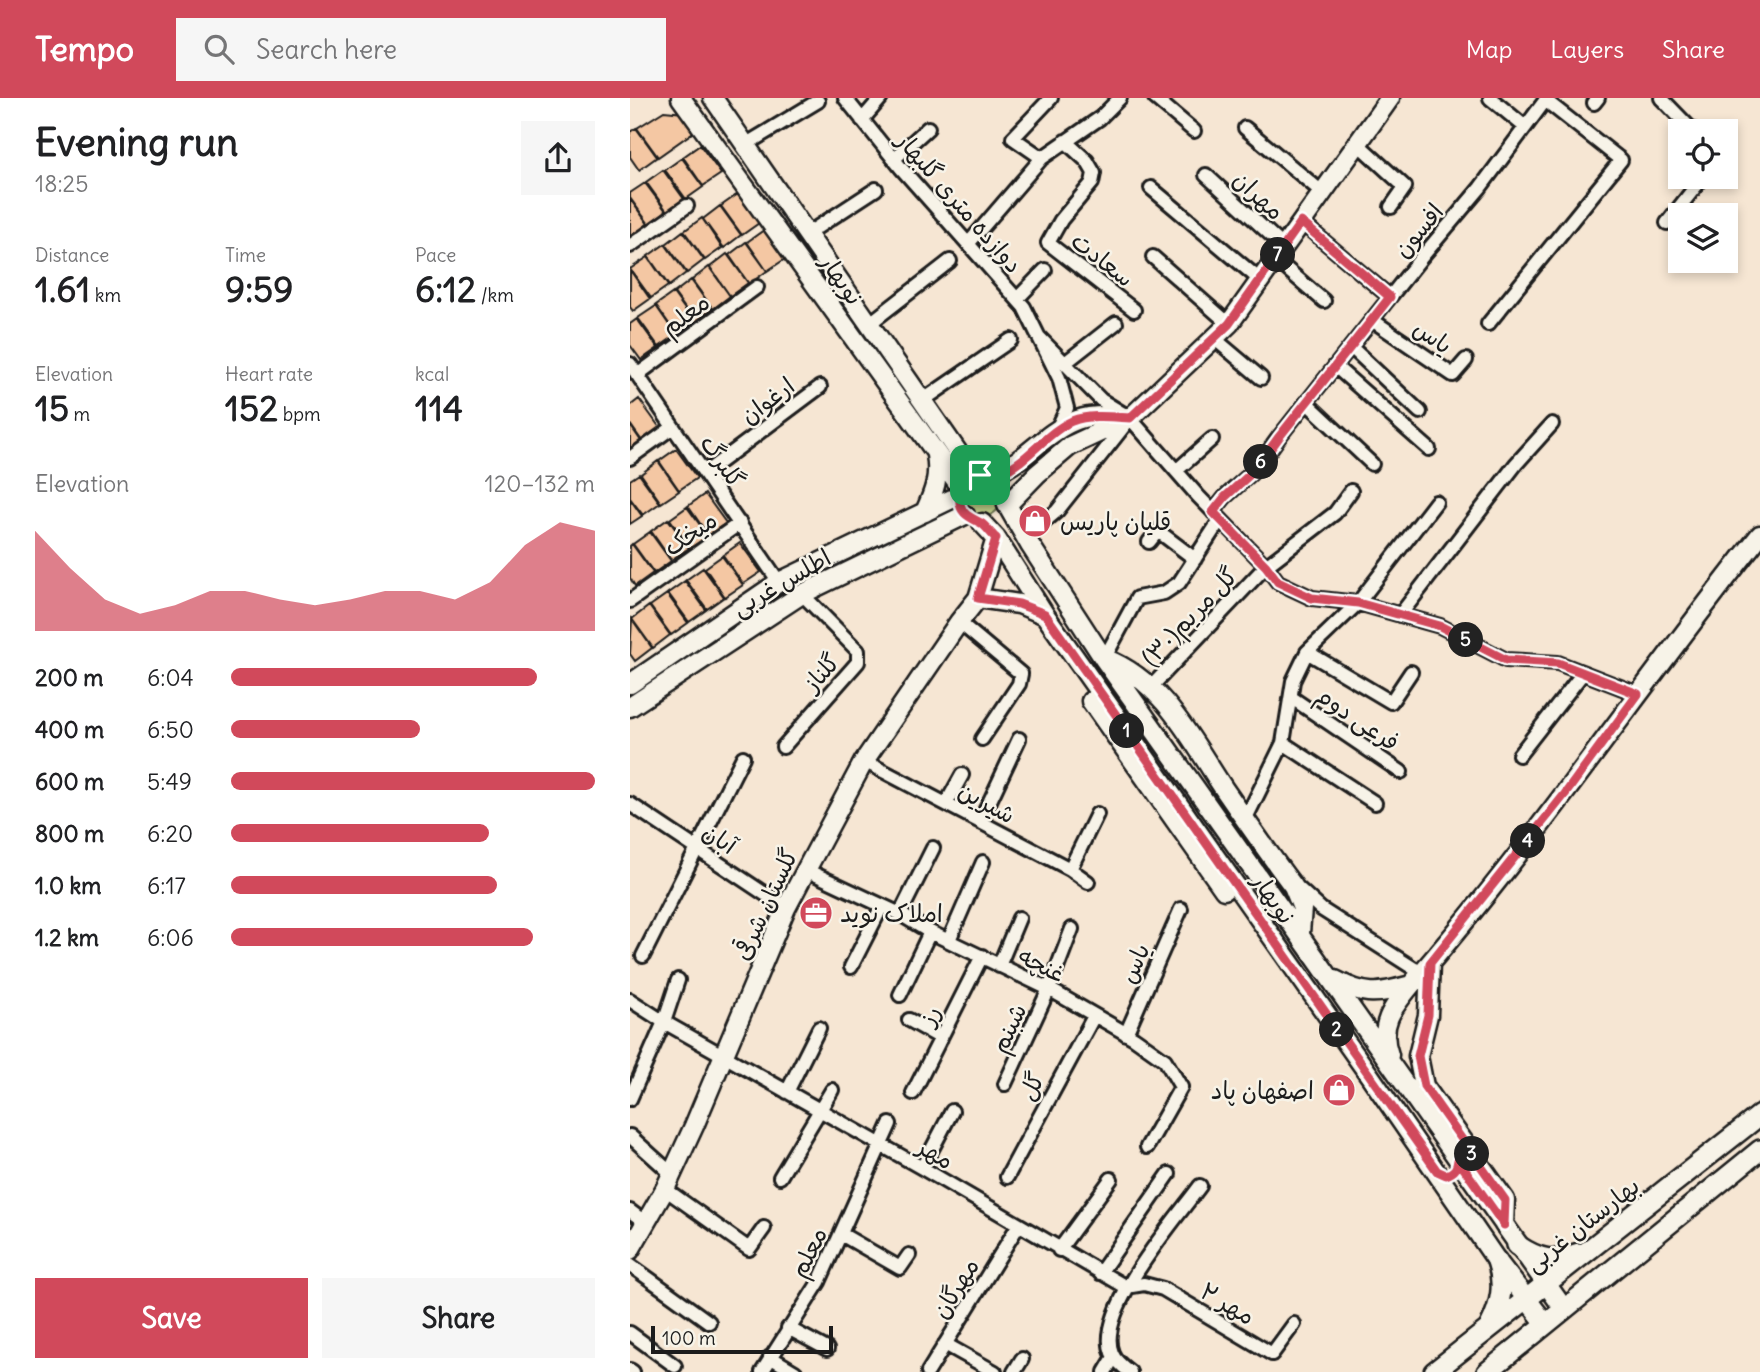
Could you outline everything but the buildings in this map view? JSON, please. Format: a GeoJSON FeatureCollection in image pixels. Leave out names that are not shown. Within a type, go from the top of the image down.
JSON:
{"type":"FeatureCollection","features":[{"type":"Feature","properties":{"kind":"main road","name":"بهارستان غربی"},"geometry":{"type":"LineString","coordinates":[[1434,1372],[1760,1115]]}},
{"type":"Feature","properties":{"kind":"main road"},"geometry":{"type":"LineString","coordinates":[[1487,1372],[1760,1150]]}},
{"type":"Feature","properties":{"kind":"main road"},"geometry":{"type":"LineString","coordinates":[[1517,1245],[1534,1256],[1545,1259],[1563,1259],[1593,1247]]}},
{"type":"Feature","properties":{"kind":"main road"},"geometry":{"type":"LineString","coordinates":[[1488,1329],[1497,1312],[1502,1289],[1502,1276],[1497,1261]]}},
{"type":"Feature","properties":{"kind":"street","name":"نوبهار"},"geometry":{"type":"LineString","coordinates":[[681,98],[792,250],[961,492]]}},
{"type":"Feature","properties":{"kind":"street","name":"نوبهار"},"geometry":{"type":"LineString","coordinates":[[712,98],[966,464],[984,475]]}},
{"type":"Feature","properties":{"kind":"street","name":"دوازده متری گلبهار"},"geometry":{"type":"LineString","coordinates":[[845,98],[894,159],[1024,307],[1059,377],[1067,408],[1055,432]]}},
{"type":"Feature","properties":{"kind":"street"},"geometry":{"type":"LineString","coordinates":[[862,120],[881,98]]}},
{"type":"Feature","properties":{"kind":"street"},"geometry":{"type":"LineString","coordinates":[[1042,158],[1013,138],[1051,98]]}},
{"type":"Feature","properties":{"kind":"street"},"geometry":{"type":"LineString","coordinates":[[968,244],[1042,158],[1100,118],[1120,98]]}},
{"type":"Feature","properties":{"kind":"street"},"geometry":{"type":"LineString","coordinates":[[1155,98],[1194,131]]}},
{"type":"Feature","properties":{"kind":"street"},"geometry":{"type":"LineString","coordinates":[[1026,537],[1057,511],[1130,418],[1229,324],[1390,98]]}},
{"type":"Feature","properties":{"kind":"street"},"geometry":{"type":"LineString","coordinates":[[1661,98],[1681,119]]}},
{"type":"Feature","properties":{"kind":"street"},"geometry":{"type":"LineString","coordinates":[[1492,99],[1524,126]]}},
{"type":"Feature","properties":{"kind":"street"},"geometry":{"type":"LineString","coordinates":[[1488,324],[1621,160],[1546,99]]}},
{"type":"Feature","properties":{"kind":"street","name":"افسون"},"geometry":{"type":"LineString","coordinates":[[1104,659],[1137,598],[1164,593],[1179,583],[1195,558],[1225,497],[1256,469],[1306,402],[1480,188],[1546,99]]}},
{"type":"Feature","properties":{"kind":"street"},"geometry":{"type":"LineString","coordinates":[[745,145],[818,101]]}},
{"type":"Feature","properties":{"kind":"street"},"geometry":{"type":"LineString","coordinates":[[894,159],[928,128]]}},
{"type":"Feature","properties":{"kind":"street"},"geometry":{"type":"LineString","coordinates":[[1245,128],[1323,193]]}},
{"type":"Feature","properties":{"kind":"street","name":"سعادت"},"geometry":{"type":"LineString","coordinates":[[1065,141],[1087,161],[1094,173],[1092,183],[1061,220],[1048,243],[1134,310]]}},
{"type":"Feature","properties":{"kind":"street"},"geometry":{"type":"LineString","coordinates":[[1358,144],[1405,187],[1391,207]]}},
{"type":"Feature","properties":{"kind":"street","name":"مهران"},"geometry":{"type":"LineString","coordinates":[[1206,174],[1324,301]]}},
{"type":"Feature","properties":{"kind":"street"},"geometry":{"type":"LineString","coordinates":[[1151,188],[1260,280]]}},
{"type":"Feature","properties":{"kind":"street"},"geometry":{"type":"LineString","coordinates":[[807,234],[876,189]]}},
{"type":"Feature","properties":{"kind":"street"},"geometry":{"type":"LineString","coordinates":[[1667,223],[1694,189]]}},
{"type":"Feature","properties":{"kind":"street"},"geometry":{"type":"LineString","coordinates":[[630,246],[687,206]]}},
{"type":"Feature","properties":{"kind":"street"},"geometry":{"type":"LineString","coordinates":[[1301,222],[1390,297]]}},
{"type":"Feature","properties":{"kind":"street"},"geometry":{"type":"LineString","coordinates":[[1153,257],[1229,324]]}},
{"type":"Feature","properties":{"kind":"street"},"geometry":{"type":"LineString","coordinates":[[869,324],[950,261]]}},
{"type":"Feature","properties":{"kind":"street"},"geometry":{"type":"LineString","coordinates":[[1017,299],[1045,270]]}},
{"type":"Feature","properties":{"kind":"street","name":"معلم"},"geometry":{"type":"LineString","coordinates":[[634,370],[757,287]]}},
{"type":"Feature","properties":{"kind":"street","name":"یاس"},"geometry":{"type":"LineString","coordinates":[[1373,320],[1453,375],[1466,360]]}},
{"type":"Feature","properties":{"kind":"street"},"geometry":{"type":"LineString","coordinates":[[1065,363],[1116,323]]}},
{"type":"Feature","properties":{"kind":"street"},"geometry":{"type":"LineString","coordinates":[[1038,336],[1101,400],[1130,418],[1278,582],[1312,598],[1358,603],[1440,626],[1506,660],[1558,663],[1638,694]]}},
{"type":"Feature","properties":{"kind":"street"},"geometry":{"type":"LineString","coordinates":[[1215,339],[1261,378]]}},
{"type":"Feature","properties":{"kind":"street"},"geometry":{"type":"LineString","coordinates":[[922,401],[1011,340]]}},
{"type":"Feature","properties":{"kind":"street"},"geometry":{"type":"LineString","coordinates":[[1351,347],[1420,412]]}},
{"type":"Feature","properties":{"kind":"street"},"geometry":{"type":"LineString","coordinates":[[1335,366],[1429,449]]}},
{"type":"Feature","properties":{"kind":"street","name":"گلبرگ"},"geometry":{"type":"LineString","coordinates":[[634,370],[779,582]]}},
{"type":"Feature","properties":{"kind":"street","name":"ارغوان"},"geometry":{"type":"LineString","coordinates":[[705,473],[820,387]]}},
{"type":"Feature","properties":{"kind":"street"},"geometry":{"type":"LineString","coordinates":[[1306,402],[1372,464]]}},
{"type":"Feature","properties":{"kind":"street"},"geometry":{"type":"LineString","coordinates":[[1101,416],[1130,418],[1070,446],[1037,474],[995,521],[982,523],[965,515],[960,506],[961,492],[969,480],[1004,471],[1072,421],[1101,416]]}},
{"type":"Feature","properties":{"kind":"street"},"geometry":{"type":"LineString","coordinates":[[1400,615],[1499,486],[1552,424]]}},
{"type":"Feature","properties":{"kind":"street"},"geometry":{"type":"LineString","coordinates":[[630,458],[673,427]]}},
{"type":"Feature","properties":{"kind":"street"},"geometry":{"type":"LineString","coordinates":[[1176,471],[1212,439]]}},
{"type":"Feature","properties":{"kind":"street"},"geometry":{"type":"LineString","coordinates":[[925,512],[936,488],[939,471],[936,455]]}},
{"type":"Feature","properties":{"kind":"street"},"geometry":{"type":"LineString","coordinates":[[984,475],[1004,486],[1007,505]]}},
{"type":"Feature","properties":{"kind":"street","name":"گل مریم(۳۰)"},"geometry":{"type":"LineString","coordinates":[[1151,687],[1266,566],[1335,513],[1351,491]]}},
{"type":"Feature","properties":{"kind":"street","name":"اطلس غربی"},"geometry":{"type":"LineString","coordinates":[[630,684],[779,582],[961,492]]}},
{"type":"Feature","properties":{"kind":"street"},"geometry":{"type":"LineString","coordinates":[[1245,820],[1283,743],[1293,681],[1307,652],[1358,603],[1436,502]]}},
{"type":"Feature","properties":{"kind":"street","name":"نوبهار"},"geometry":{"type":"LineString","coordinates":[[1007,505],[1104,659],[1564,1309]]}},
{"type":"Feature","properties":{"kind":"street","name":"اطلس غربی"},"geometry":{"type":"LineString","coordinates":[[630,707],[802,594],[965,515]]}},
{"type":"Feature","properties":{"kind":"street","name":"میخک"},"geometry":{"type":"LineString","coordinates":[[630,601],[740,523]]}},
{"type":"Feature","properties":{"kind":"street","name":"نوبهار"},"geometry":{"type":"LineString","coordinates":[[982,523],[996,538],[1045,614],[1240,892],[1299,985],[1365,1079],[1437,1171],[1497,1261],[1546,1324]]}},
{"type":"Feature","properties":{"kind":"street"},"geometry":{"type":"LineString","coordinates":[[1149,542],[1158,531],[1195,558]]}},
{"type":"Feature","properties":{"kind":"street"},"geometry":{"type":"LineString","coordinates":[[1394,1068],[1384,1040],[1387,1022],[1396,1003],[1565,794],[1691,621],[1760,535]]}},
{"type":"Feature","properties":{"kind":"street","name":"گلستان شرقی"},"geometry":{"type":"LineString","coordinates":[[630,1250],[668,1182],[725,1056],[786,908],[864,761],[978,598],[996,538]]}},
{"type":"Feature","properties":{"kind":"street","name":"گلناز"},"geometry":{"type":"LineString","coordinates":[[783,747],[858,662],[858,650],[802,594]]}},
{"type":"Feature","properties":{"kind":"street"},"geometry":{"type":"LineString","coordinates":[[978,598],[1019,604],[1045,614],[1059,650],[1140,774],[1299,985]]}},
{"type":"Feature","properties":{"kind":"street"},"geometry":{"type":"LineString","coordinates":[[959,622],[1021,674],[1019,684],[982,739]]}},
{"type":"Feature","properties":{"kind":"street"},"geometry":{"type":"LineString","coordinates":[[1307,652],[1391,702],[1411,672]]}},
{"type":"Feature","properties":{"kind":"street"},"geometry":{"type":"LineString","coordinates":[[1104,659],[1124,666],[1151,687],[1167,705],[1286,876],[1302,908],[1300,933]]}},
{"type":"Feature","properties":{"kind":"street"},"geometry":{"type":"LineString","coordinates":[[1519,755],[1583,673]]}},
{"type":"Feature","properties":{"kind":"street","name":"فرعی دوم"},"geometry":{"type":"LineString","coordinates":[[1292,698],[1401,772]]}},
{"type":"Feature","properties":{"kind":"street"},"geometry":{"type":"LineString","coordinates":[[980,822],[1019,739]]}},
{"type":"Feature","properties":{"kind":"street"},"geometry":{"type":"LineString","coordinates":[[1283,743],[1375,803]]}},
{"type":"Feature","properties":{"kind":"street"},"geometry":{"type":"LineString","coordinates":[[643,956],[743,757]]}},
{"type":"Feature","properties":{"kind":"street","name":"شیرین"},"geometry":{"type":"LineString","coordinates":[[864,761],[1070,869],[1088,882]]}},
{"type":"Feature","properties":{"kind":"street"},"geometry":{"type":"LineString","coordinates":[[946,804],[961,775]]}},
{"type":"Feature","properties":{"kind":"street","name":"آبان"},"geometry":{"type":"LineString","coordinates":[[630,804],[786,908]]}},
{"type":"Feature","properties":{"kind":"street"},"geometry":{"type":"LineString","coordinates":[[1070,869],[1097,814]]}},
{"type":"Feature","properties":{"kind":"street"},"geometry":{"type":"LineString","coordinates":[[900,914],[933,848]]}},
{"type":"Feature","properties":{"kind":"street"},"geometry":{"type":"LineString","coordinates":[[949,940],[983,862]]}},
{"type":"Feature","properties":{"kind":"street","name":"غنچه"},"geometry":{"type":"LineString","coordinates":[[806,870],[1049,989],[1165,1060],[1181,1087],[1147,1147]]}},
{"type":"Feature","properties":{"kind":"street"},"geometry":{"type":"LineString","coordinates":[[1286,876],[1321,909],[1420,973],[1428,1015],[1418,1056],[1424,1086],[1505,1200],[1504,1225]]}},
{"type":"Feature","properties":{"kind":"street"},"geometry":{"type":"LineString","coordinates":[[1240,892],[1241,884],[1247,878],[1262,880]]}},
{"type":"Feature","properties":{"kind":"street"},"geometry":{"type":"LineString","coordinates":[[851,967],[882,906]]}},
{"type":"Feature","properties":{"kind":"street","name":"یاس"},"geometry":{"type":"LineString","coordinates":[[1126,1034],[1181,909]]}},
{"type":"Feature","properties":{"kind":"street"},"geometry":{"type":"LineString","coordinates":[[999,965],[1019,918]]}},
{"type":"Feature","properties":{"kind":"street","name":"شبنم"},"geometry":{"type":"LineString","coordinates":[[1005,1084],[1049,989],[1072,929]]}},
{"type":"Feature","properties":{"kind":"street"},"geometry":{"type":"LineString","coordinates":[[900,995],[930,932]]}},
{"type":"Feature","properties":{"kind":"street","name":"رز"},"geometry":{"type":"LineString","coordinates":[[913,1093],[982,956]]}},
{"type":"Feature","properties":{"kind":"street"},"geometry":{"type":"LineString","coordinates":[[1332,979],[1356,992],[1380,993],[1420,973]]}},
{"type":"Feature","properties":{"kind":"street"},"geometry":{"type":"LineString","coordinates":[[630,1098],[664,1022],[678,980]]}},
{"type":"Feature","properties":{"kind":"street","name":"مهر"},"geometry":{"type":"LineString","coordinates":[[630,1000],[1126,1287]]}},
{"type":"Feature","properties":{"kind":"street","name":"گل"},"geometry":{"type":"LineString","coordinates":[[1007,1177],[1094,1016]]}},
{"type":"Feature","properties":{"kind":"street"},"geometry":{"type":"LineString","coordinates":[[909,1020],[941,1038]]}},
{"type":"Feature","properties":{"kind":"street"},"geometry":{"type":"LineString","coordinates":[[787,1092],[819,1028]]}},
{"type":"Feature","properties":{"kind":"street"},"geometry":{"type":"LineString","coordinates":[[1365,1079],[1448,1202],[1464,1210]]}},
{"type":"Feature","properties":{"kind":"street"},"geometry":{"type":"LineString","coordinates":[[780,1177],[832,1090]]}},
{"type":"Feature","properties":{"kind":"street"},"geometry":{"type":"LineString","coordinates":[[922,1168],[952,1111]]}},
{"type":"Feature","properties":{"kind":"street","name":"معلم"},"geometry":{"type":"LineString","coordinates":[[762,1372],[819,1282],[890,1124]]}},
{"type":"Feature","properties":{"kind":"street"},"geometry":{"type":"LineString","coordinates":[[630,1136],[668,1182],[749,1249],[764,1228]]}},
{"type":"Feature","properties":{"kind":"street"},"geometry":{"type":"LineString","coordinates":[[1437,1171],[1446,1175],[1453,1172],[1458,1160]]}},
{"type":"Feature","properties":{"kind":"street"},"geometry":{"type":"LineString","coordinates":[[1100,1273],[1169,1174]]}},
{"type":"Feature","properties":{"kind":"street"},"geometry":{"type":"LineString","coordinates":[[1059,1250],[1111,1179]]}},
{"type":"Feature","properties":{"kind":"street"},"geometry":{"type":"LineString","coordinates":[[1130,1372],[1110,1350],[1110,1339],[1126,1287],[1200,1186]]}},
{"type":"Feature","properties":{"kind":"street"},"geometry":{"type":"LineString","coordinates":[[630,1210],[646,1223]]}},
{"type":"Feature","properties":{"kind":"street","name":"مهرگان"},"geometry":{"type":"LineString","coordinates":[[928,1372],[1018,1226]]}},
{"type":"Feature","properties":{"kind":"street"},"geometry":{"type":"LineString","coordinates":[[841,1234],[900,1268],[909,1255]]}},
{"type":"Feature","properties":{"kind":"street"},"geometry":{"type":"LineString","coordinates":[[630,1265],[709,1322]]}},
{"type":"Feature","properties":{"kind":"street","name":"مهر ۲"},"geometry":{"type":"LineString","coordinates":[[1126,1287],[1144,1284],[1163,1289],[1272,1354],[1294,1324]]}},
{"type":"Feature","properties":{"kind":"street"},"geometry":{"type":"LineString","coordinates":[[788,1328],[827,1349]]}},
{"type":"Feature","properties":{"kind":"street"},"geometry":{"type":"LineString","coordinates":[[630,1333],[675,1366]]}},
{"type":"Feature","properties":{"kind":"street"},"geometry":{"type":"LineString","coordinates":[[945,1344],[995,1372]]}},
{"type":"Feature","properties":{"kind":"street"},"geometry":{"type":"LineString","coordinates":[[770,1357],[795,1372]]}},
{"type":"Feature","properties":{"kind":"street"},"geometry":{"type":"LineString","coordinates":[[1105,1372],[1114,1357]]}},
{"type":"Feature","properties":{"kind":"street"},"geometry":{"type":"LineString","coordinates":[[1014,1372],[1022,1359]]}},
{"type":"Feature","properties":{"kind":"green space"},"geometry":{"type":"Polygon","coordinates":[[[984,482],[996,487],[1001,499],[996,511],[984,516],[972,511],[967,499],[972,487],[984,482]]]}},
{"type":"Feature","properties":{"kind":"place","name":"قلیان پاریس"},"geometry":{"type":"Point","coordinates":[1035,521]}},
{"type":"Feature","properties":{"kind":"place","name":"املاک نوید"},"geometry":{"type":"Point","coordinates":[816,913]}},
{"type":"Feature","properties":{"kind":"place","name":"اصفهان پاد"},"geometry":{"type":"Point","coordinates":[1339,1090]}},
{"type":"Feature","properties":{"kind":"route"},"geometry":{"type":"LineString","coordinates":[[1301,222],[1390,297],[1256,469],[1225,497],[1213,512],[1278,582],[1312,598],[1358,603],[1440,626],[1506,660],[1558,663],[1638,694],[1565,794],[1430,963],[1428,1015],[1418,1056],[1424,1086],[1505,1200],[1504,1225],[1458,1160],[1453,1172],[1446,1175],[1437,1171],[1045,614],[1019,604],[978,598],[996,538],[982,523],[965,515],[960,506],[960,495],[969,480],[980,475],[1004,471],[1072,421],[1101,416],[1130,418],[1229,324],[1301,222]]}}]}
